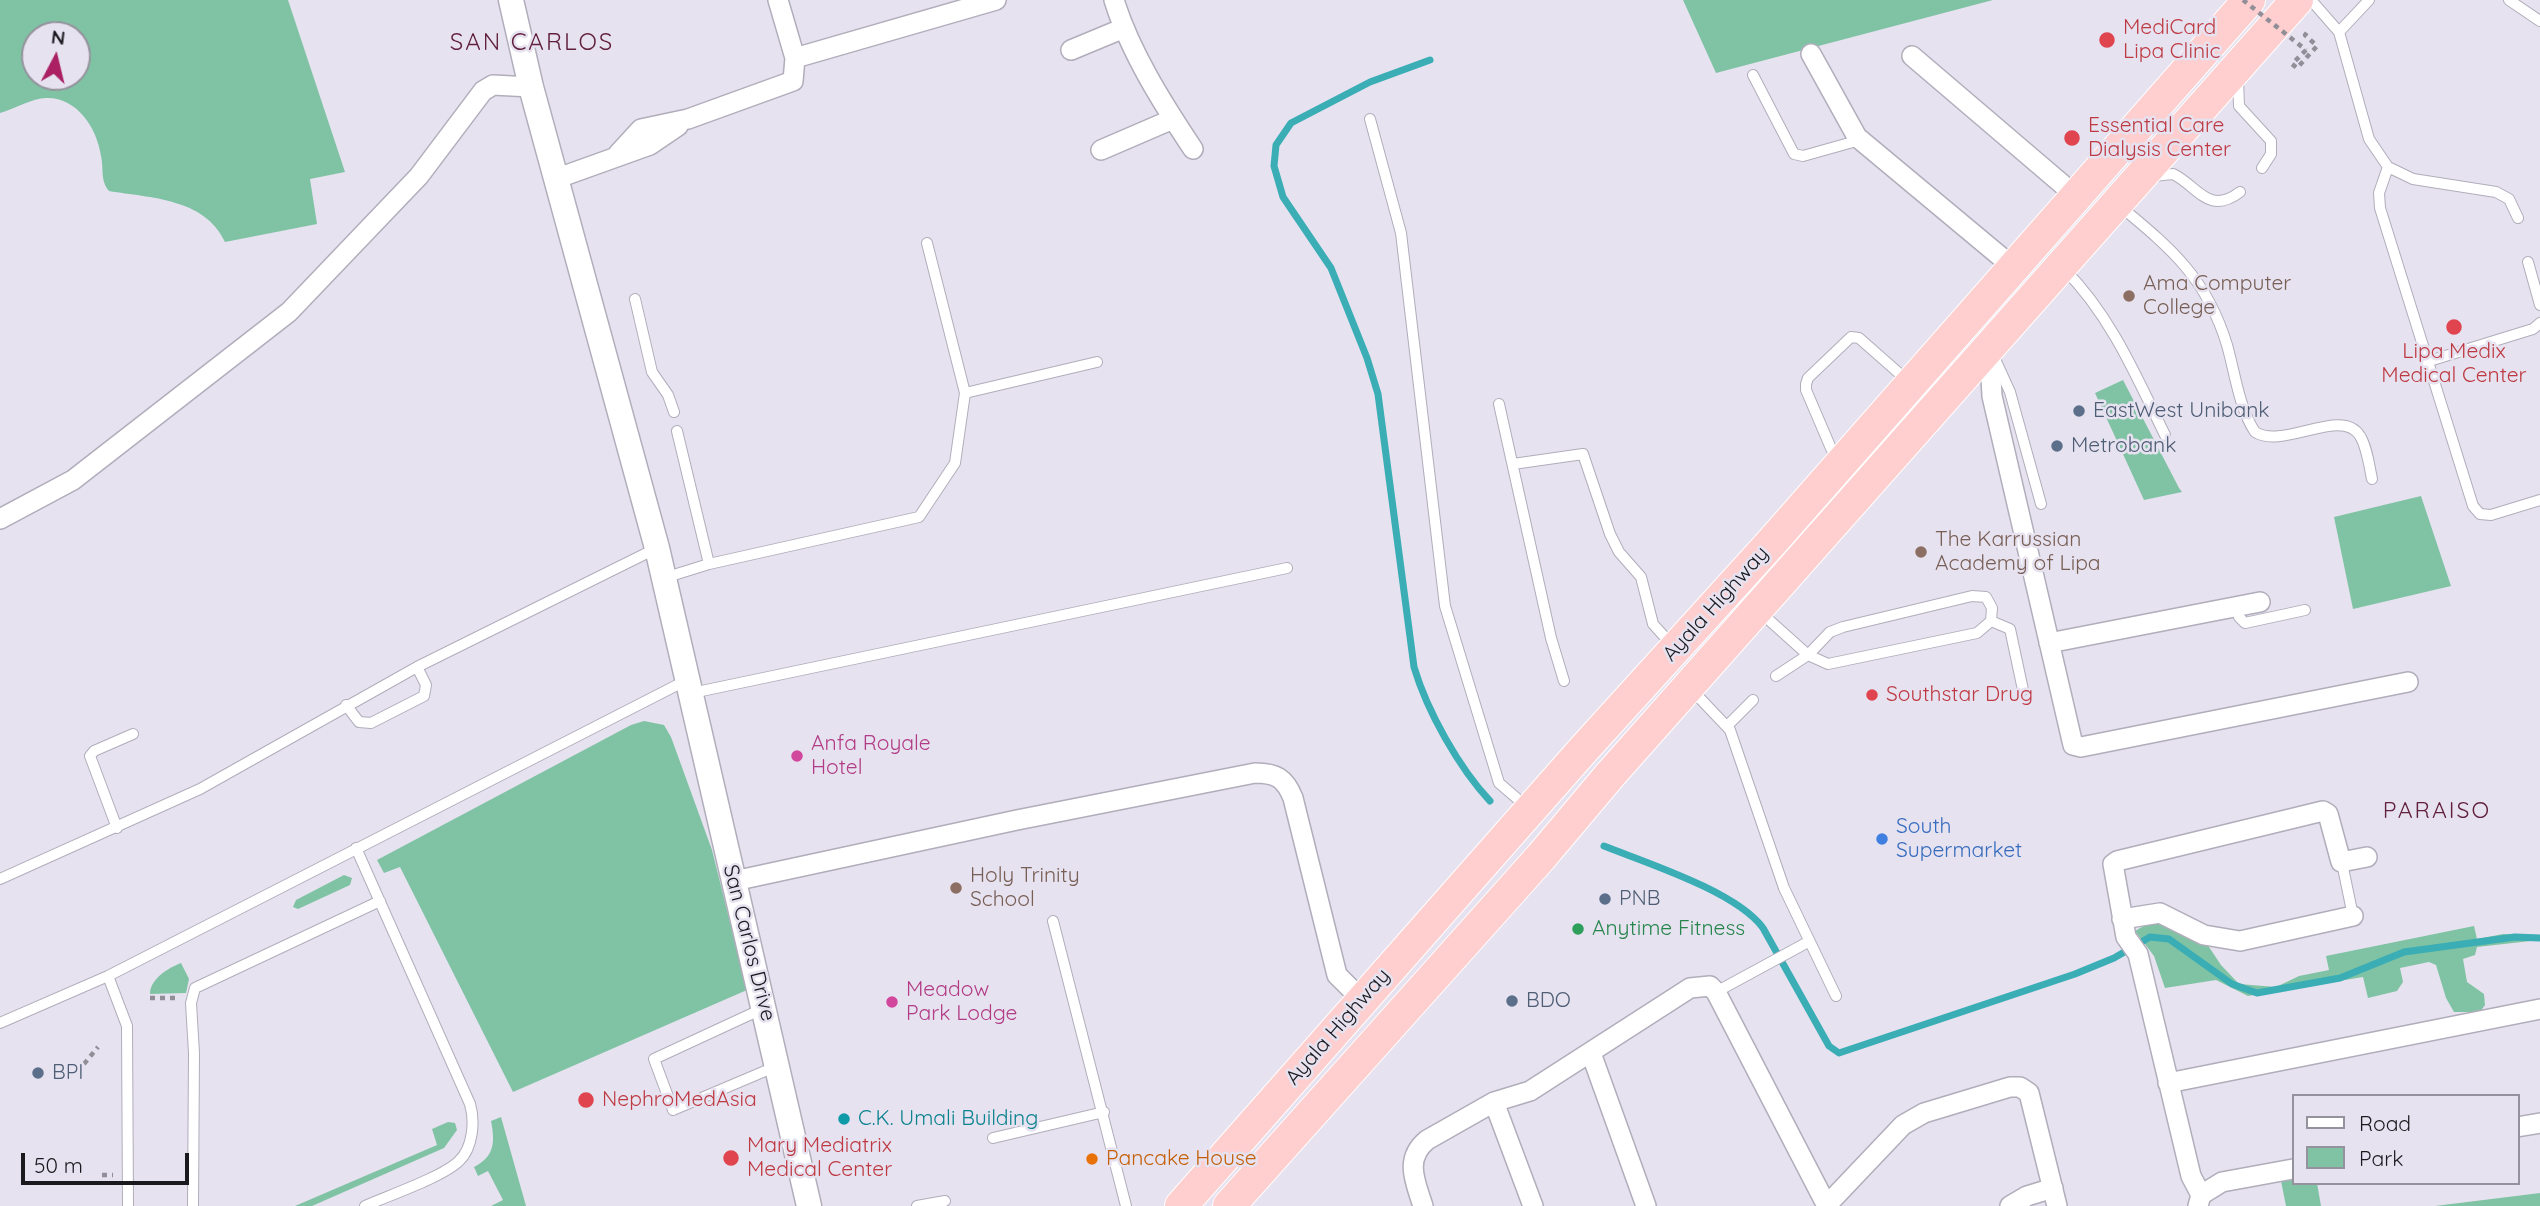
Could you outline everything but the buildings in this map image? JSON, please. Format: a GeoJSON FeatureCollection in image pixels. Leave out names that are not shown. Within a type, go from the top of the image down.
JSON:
{"type":"FeatureCollection","features":[{"type":"Feature","properties":{"kind":"highway","name":"Ayala Highway"},"geometry":{"type":"LineString","coordinates":[[1181,1206],[2249,0]]}},
{"type":"Feature","properties":{"kind":"highway","name":"Ayala Highway"},"geometry":{"type":"LineString","coordinates":[[1228,1206],[1541,857],[1986,349],[2241,65],[2306,12]]}},
{"type":"Feature","properties":{"kind":"highway"},"geometry":{"type":"LineString","coordinates":[[1521,820],[1541,857]]}},
{"type":"Feature","properties":{"kind":"street"},"geometry":{"type":"LineString","coordinates":[[558,178],[618,154],[650,145],[688,119],[789,85],[795,78],[795,58],[778,0]]}},
{"type":"Feature","properties":{"kind":"street"},"geometry":{"type":"LineString","coordinates":[[795,58],[996,0]]}},
{"type":"Feature","properties":{"kind":"street"},"geometry":{"type":"LineString","coordinates":[[1114,0],[1124,29],[1173,119],[1193,149]]}},
{"type":"Feature","properties":{"kind":"street","name":"San Carlos Drive"},"geometry":{"type":"LineString","coordinates":[[513,2],[531,87],[657,548],[779,1066],[809,1206]]}},
{"type":"Feature","properties":{"kind":"street"},"geometry":{"type":"LineString","coordinates":[[1071,50],[1124,29]]}},
{"type":"Feature","properties":{"kind":"street"},"geometry":{"type":"LineString","coordinates":[[1811,54],[1861,140],[2013,267]]}},
{"type":"Feature","properties":{"kind":"street"},"geometry":{"type":"LineString","coordinates":[[1912,56],[2076,196]]}},
{"type":"Feature","properties":{"kind":"street"},"geometry":{"type":"LineString","coordinates":[[0,519],[72,480],[289,312],[419,176],[483,91],[493,85],[531,87]]}},
{"type":"Feature","properties":{"kind":"street"},"geometry":{"type":"LineString","coordinates":[[1101,150],[1173,119]]}},
{"type":"Feature","properties":{"kind":"street"},"geometry":{"type":"LineString","coordinates":[[1960,326],[1986,349],[1990,360],[1992,396],[2069,738],[2073,745],[2081,747],[2408,682]]}},
{"type":"Feature","properties":{"kind":"street"},"geometry":{"type":"LineString","coordinates":[[2049,643],[2260,602]]}},
{"type":"Feature","properties":{"kind":"street"},"geometry":{"type":"LineString","coordinates":[[734,881],[1017,820],[1272,773],[1286,782],[1293,798],[1337,975],[1362,999]]}},
{"type":"Feature","properties":{"kind":"street"},"geometry":{"type":"LineString","coordinates":[[2292,1169],[2222,1182],[2199,1201],[2138,954],[2124,928],[2112,870],[2117,861],[2323,811],[2328,814],[2342,863],[2367,858]]}},
{"type":"Feature","properties":{"kind":"street"},"geometry":{"type":"LineString","coordinates":[[2124,928],[2165,914],[2204,935],[2240,940],[2353,916]]}},
{"type":"Feature","properties":{"kind":"street"},"geometry":{"type":"LineString","coordinates":[[1423,1206],[1412,1162],[1418,1148],[1494,1102],[1530,1091],[1690,988],[1710,986],[1716,992],[1826,1206],[1903,1125],[1924,1113],[2011,1087],[2020,1087],[2029,1093],[2055,1197],[2027,1196],[2010,1206]]}},
{"type":"Feature","properties":{"kind":"street"},"geometry":{"type":"LineString","coordinates":[[2168,1083],[2540,1009]]}},
{"type":"Feature","properties":{"kind":"street"},"geometry":{"type":"LineString","coordinates":[[1591,1053],[1646,1206]]}},
{"type":"Feature","properties":{"kind":"street"},"geometry":{"type":"LineString","coordinates":[[1494,1102],[1533,1206]]}},
{"type":"Feature","properties":{"kind":"street"},"geometry":{"type":"LineString","coordinates":[[2519,1127],[2540,1123]]}},
{"type":"Feature","properties":{"kind":"lane"},"geometry":{"type":"LineString","coordinates":[[2311,0],[2339,32],[2369,139],[2388,167],[2413,179],[2496,192],[2509,199],[2518,218]]}},
{"type":"Feature","properties":{"kind":"lane"},"geometry":{"type":"LineString","coordinates":[[2339,32],[2369,0]]}},
{"type":"Feature","properties":{"kind":"lane"},"geometry":{"type":"LineString","coordinates":[[2509,0],[2540,21]]}},
{"type":"Feature","properties":{"kind":"lane"},"geometry":{"type":"LineString","coordinates":[[2241,65],[2236,89],[2239,106],[2266,132],[2272,145],[2271,154],[2262,168]]}},
{"type":"Feature","properties":{"kind":"lane"},"geometry":{"type":"LineString","coordinates":[[1753,75],[1794,155],[1802,156],[1861,140]]}},
{"type":"Feature","properties":{"kind":"lane"},"geometry":{"type":"LineString","coordinates":[[1370,119],[1401,233],[1445,607],[1499,783],[1521,820]]}},
{"type":"Feature","properties":{"kind":"lane"},"geometry":{"type":"LineString","coordinates":[[2388,167],[2380,184],[2380,208],[2426,362],[2476,510],[2491,515],[2540,500]]}},
{"type":"Feature","properties":{"kind":"lane"},"geometry":{"type":"LineString","coordinates":[[2240,192],[2222,201],[2210,200],[2179,177],[2167,173],[2157,174],[2124,197],[2178,255],[2197,281],[2220,325],[2255,432],[2273,439],[2337,424],[2352,428],[2361,438],[2372,479]]}},
{"type":"Feature","properties":{"kind":"lane"},"geometry":{"type":"LineString","coordinates":[[664,578],[709,564],[919,517],[955,463],[965,393],[927,243]]}},
{"type":"Feature","properties":{"kind":"lane"},"geometry":{"type":"LineString","coordinates":[[2528,262],[2540,305]]}},
{"type":"Feature","properties":{"kind":"lane"},"geometry":{"type":"LineString","coordinates":[[2062,267],[2087,294],[2114,334],[2165,435]]}},
{"type":"Feature","properties":{"kind":"lane"},"geometry":{"type":"LineString","coordinates":[[635,299],[652,372],[668,395],[674,412]]}},
{"type":"Feature","properties":{"kind":"lane"},"geometry":{"type":"LineString","coordinates":[[2426,362],[2533,329],[2540,323]]}},
{"type":"Feature","properties":{"kind":"lane"},"geometry":{"type":"LineString","coordinates":[[1839,465],[1805,390],[1808,378],[1851,337],[1859,338],[1910,383]]}},
{"type":"Feature","properties":{"kind":"lane"},"geometry":{"type":"LineString","coordinates":[[1986,349],[1999,365],[2006,381],[2041,503]]}},
{"type":"Feature","properties":{"kind":"lane"},"geometry":{"type":"LineString","coordinates":[[965,393],[1097,362]]}},
{"type":"Feature","properties":{"kind":"lane"},"geometry":{"type":"LineString","coordinates":[[1499,404],[1551,638],[1564,681]]}},
{"type":"Feature","properties":{"kind":"lane"},"geometry":{"type":"LineString","coordinates":[[677,431],[709,564]]}},
{"type":"Feature","properties":{"kind":"lane"},"geometry":{"type":"LineString","coordinates":[[1513,464],[1583,454],[1609,534],[1619,552],[1641,578],[1653,624],[1676,649]]}},
{"type":"Feature","properties":{"kind":"lane"},"geometry":{"type":"LineString","coordinates":[[0,879],[200,789],[417,667],[657,548]]}},
{"type":"Feature","properties":{"kind":"lane"},"geometry":{"type":"LineString","coordinates":[[0,1023],[108,976],[356,848],[690,687],[1287,568]]}},
{"type":"Feature","properties":{"kind":"lane"},"geometry":{"type":"LineString","coordinates":[[1776,676],[1808,655],[1833,630],[1972,596],[1986,597],[1990,602],[1991,621]]}},
{"type":"Feature","properties":{"kind":"lane"},"geometry":{"type":"LineString","coordinates":[[2237,606],[2239,617],[2245,622],[2305,610]]}},
{"type":"Feature","properties":{"kind":"lane"},"geometry":{"type":"LineString","coordinates":[[1759,610],[1808,655],[1821,663],[1833,664],[1977,633],[1991,621]]}},
{"type":"Feature","properties":{"kind":"lane"},"geometry":{"type":"LineString","coordinates":[[1991,621],[2010,629],[2023,690]]}},
{"type":"Feature","properties":{"kind":"lane"},"geometry":{"type":"LineString","coordinates":[[346,705],[359,722],[371,723],[425,696],[426,685],[417,667]]}},
{"type":"Feature","properties":{"kind":"lane"},"geometry":{"type":"LineString","coordinates":[[1689,687],[1727,726],[1777,870],[1808,942],[1836,996]]}},
{"type":"Feature","properties":{"kind":"lane"},"geometry":{"type":"LineString","coordinates":[[1727,726],[1753,701]]}},
{"type":"Feature","properties":{"kind":"lane"},"geometry":{"type":"LineString","coordinates":[[117,828],[90,756],[94,751],[133,734]]}},
{"type":"Feature","properties":{"kind":"lane"},"geometry":{"type":"LineString","coordinates":[[356,848],[470,1104],[472,1125],[467,1146],[458,1163],[365,1206]]}},
{"type":"Feature","properties":{"kind":"lane"},"geometry":{"type":"LineString","coordinates":[[2342,863],[2353,916]]}},
{"type":"Feature","properties":{"kind":"lane"},"geometry":{"type":"LineString","coordinates":[[193,1206],[191,998],[195,988],[380,901]]}},
{"type":"Feature","properties":{"kind":"lane"},"geometry":{"type":"LineString","coordinates":[[1053,921],[1126,1206]]}},
{"type":"Feature","properties":{"kind":"lane"},"geometry":{"type":"LineString","coordinates":[[1716,992],[1808,942]]}},
{"type":"Feature","properties":{"kind":"lane"},"geometry":{"type":"LineString","coordinates":[[108,976],[127,1026],[128,1206]]}},
{"type":"Feature","properties":{"kind":"lane"},"geometry":{"type":"LineString","coordinates":[[765,1008],[654,1059],[673,1110],[779,1066]]}},
{"type":"Feature","properties":{"kind":"lane"},"geometry":{"type":"LineString","coordinates":[[993,1138],[1104,1112]]}},
{"type":"Feature","properties":{"kind":"lane"},"geometry":{"type":"LineString","coordinates":[[917,1206],[945,1200]]}},
{"type":"Feature","properties":{"kind":"path"},"geometry":{"type":"LineString","coordinates":[[2243,0],[2306,50],[2292,64],[2297,68],[2317,46],[2305,35],[2306,12]]}},
{"type":"Feature","properties":{"kind":"path"},"geometry":{"type":"LineString","coordinates":[[150,998],[191,998]]}},
{"type":"Feature","properties":{"kind":"path"},"geometry":{"type":"LineString","coordinates":[[84,1064],[98,1047]]}},
{"type":"Feature","properties":{"kind":"path"},"geometry":{"type":"LineString","coordinates":[[102,1175],[113,1175]]}},
{"type":"Feature","properties":{"kind":"green space"},"geometry":{"type":"Polygon","coordinates":[[[0,0],[288,0],[345,172],[310,179],[317,224],[225,242],[216,227],[190,208],[158,199],[109,191],[103,179],[99,145],[84,116],[57,99],[41,98],[0,113],[0,0]]]}},
{"type":"Feature","properties":{"kind":"green space"},"geometry":{"type":"Polygon","coordinates":[[[1683,0],[1993,0],[1716,73],[1683,0]]]}},
{"type":"Feature","properties":{"kind":"green space"},"geometry":{"type":"Polygon","coordinates":[[[2123,380],[2182,492],[2144,500],[2095,393],[2123,380]]]}},
{"type":"Feature","properties":{"kind":"green space"},"geometry":{"type":"Polygon","coordinates":[[[2421,496],[2451,586],[2353,609],[2334,517],[2421,496]]]}},
{"type":"Feature","properties":{"kind":"green space"},"geometry":{"type":"Polygon","coordinates":[[[644,721],[664,725],[671,737],[712,850],[747,990],[513,1092],[400,867],[384,873],[377,860],[631,725],[644,721]]]}},
{"type":"Feature","properties":{"kind":"green space"},"geometry":{"type":"Polygon","coordinates":[[[344,875],[352,878],[350,885],[298,909],[293,907],[296,900],[344,875]]]}},
{"type":"Feature","properties":{"kind":"green space"},"geometry":{"type":"Polygon","coordinates":[[[2154,920],[2207,944],[2221,965],[2239,984],[2276,987],[2299,976],[2329,970],[2326,956],[2474,926],[2477,939],[2503,934],[2540,935],[2540,940],[2477,947],[2475,955],[2463,959],[2467,982],[2484,994],[2485,1005],[2480,1012],[2454,1012],[2446,998],[2436,965],[2429,962],[2400,968],[2403,982],[2397,991],[2368,998],[2363,977],[2248,996],[2216,980],[2165,988],[2154,956],[2135,931],[2154,920]]]}},
{"type":"Feature","properties":{"kind":"green space"},"geometry":{"type":"Polygon","coordinates":[[[181,963],[189,979],[186,993],[150,994],[156,979],[181,963]]]}},
{"type":"Feature","properties":{"kind":"green space"},"geometry":{"type":"Polygon","coordinates":[[[501,1117],[526,1206],[491,1206],[503,1200],[488,1171],[478,1176],[474,1167],[490,1153],[493,1142],[491,1121],[501,1117]]]}},
{"type":"Feature","properties":{"kind":"green space"},"geometry":{"type":"Polygon","coordinates":[[[448,1122],[455,1123],[457,1130],[444,1148],[312,1206],[295,1206],[437,1145],[432,1129],[448,1122]]]}},
{"type":"Feature","properties":{"kind":"green space"},"geometry":{"type":"Polygon","coordinates":[[[2292,1179],[2292,1185],[2317,1185],[2321,1206],[2286,1206],[2281,1181],[2292,1179]]]}},
{"type":"Feature","properties":{"kind":"green space"},"geometry":{"type":"Polygon","coordinates":[[[2540,1193],[2540,1206],[2435,1206],[2540,1193]]]}},
{"type":"Feature","properties":{"kind":"waterway"},"geometry":{"type":"LineString","coordinates":[[1430,60],[1370,82],[1291,123],[1276,145],[1274,166],[1283,197],[1331,268],[1367,358],[1378,394],[1414,667],[1427,702],[1456,756],[1490,801]]}},
{"type":"Feature","properties":{"kind":"waterway"},"geometry":{"type":"LineString","coordinates":[[1604,846],[1690,880],[1733,902],[1750,915],[1763,928],[1829,1046],[1839,1053],[2075,974],[2114,958],[2150,937],[2169,939],[2232,984],[2257,993],[2340,978],[2404,952],[2515,937],[2540,938]]}},
{"type":"Feature","properties":{"kind":"place","name":"MediCard Lipa Clinic"},"geometry":{"type":"Point","coordinates":[2107,40]}},
{"type":"Feature","properties":{"kind":"place","name":"Essential Care Dialysis Center"},"geometry":{"type":"Point","coordinates":[2072,138]}},
{"type":"Feature","properties":{"kind":"place","name":"Ama Computer College"},"geometry":{"type":"Point","coordinates":[2129,296]}},
{"type":"Feature","properties":{"kind":"place","name":"Lipa Medix Medical Center"},"geometry":{"type":"Point","coordinates":[2454,327]}},
{"type":"Feature","properties":{"kind":"place","name":"EastWest Unibank"},"geometry":{"type":"Point","coordinates":[2079,411]}},
{"type":"Feature","properties":{"kind":"place","name":"Metrobank"},"geometry":{"type":"Point","coordinates":[2057,446]}},
{"type":"Feature","properties":{"kind":"place","name":"The Karrussian Academy of Lipa"},"geometry":{"type":"Point","coordinates":[1921,552]}},
{"type":"Feature","properties":{"kind":"place","name":"Southstar Drug"},"geometry":{"type":"Point","coordinates":[1872,695]}},
{"type":"Feature","properties":{"kind":"place","name":"Anfa Royale Hotel"},"geometry":{"type":"Point","coordinates":[797,756]}},
{"type":"Feature","properties":{"kind":"place","name":"South Supermarket"},"geometry":{"type":"Point","coordinates":[1882,839]}},
{"type":"Feature","properties":{"kind":"place","name":"Holy Trinity School"},"geometry":{"type":"Point","coordinates":[956,888]}},
{"type":"Feature","properties":{"kind":"place","name":"PNB"},"geometry":{"type":"Point","coordinates":[1605,899]}},
{"type":"Feature","properties":{"kind":"place","name":"Anytime Fitness"},"geometry":{"type":"Point","coordinates":[1578,929]}},
{"type":"Feature","properties":{"kind":"place","name":"BDO"},"geometry":{"type":"Point","coordinates":[1512,1001]}},
{"type":"Feature","properties":{"kind":"place","name":"Meadow Park Lodge"},"geometry":{"type":"Point","coordinates":[892,1002]}},
{"type":"Feature","properties":{"kind":"place","name":"BPI"},"geometry":{"type":"Point","coordinates":[38,1073]}},
{"type":"Feature","properties":{"kind":"place","name":"NephroMedAsia"},"geometry":{"type":"Point","coordinates":[586,1100]}},
{"type":"Feature","properties":{"kind":"place","name":"C.K. Umali Building"},"geometry":{"type":"Point","coordinates":[844,1119]}},
{"type":"Feature","properties":{"kind":"place","name":"Mary Mediatrix Medical Center"},"geometry":{"type":"Point","coordinates":[731,1158]}},
{"type":"Feature","properties":{"kind":"place","name":"Pancake House"},"geometry":{"type":"Point","coordinates":[1092,1159]}},
{"type":"Feature","properties":{"kind":"district","name":"SAN CARLOS"},"geometry":{"type":"Point","coordinates":[532,43]}},
{"type":"Feature","properties":{"kind":"district","name":"PARAISO"},"geometry":{"type":"Point","coordinates":[2437,811]}}]}
